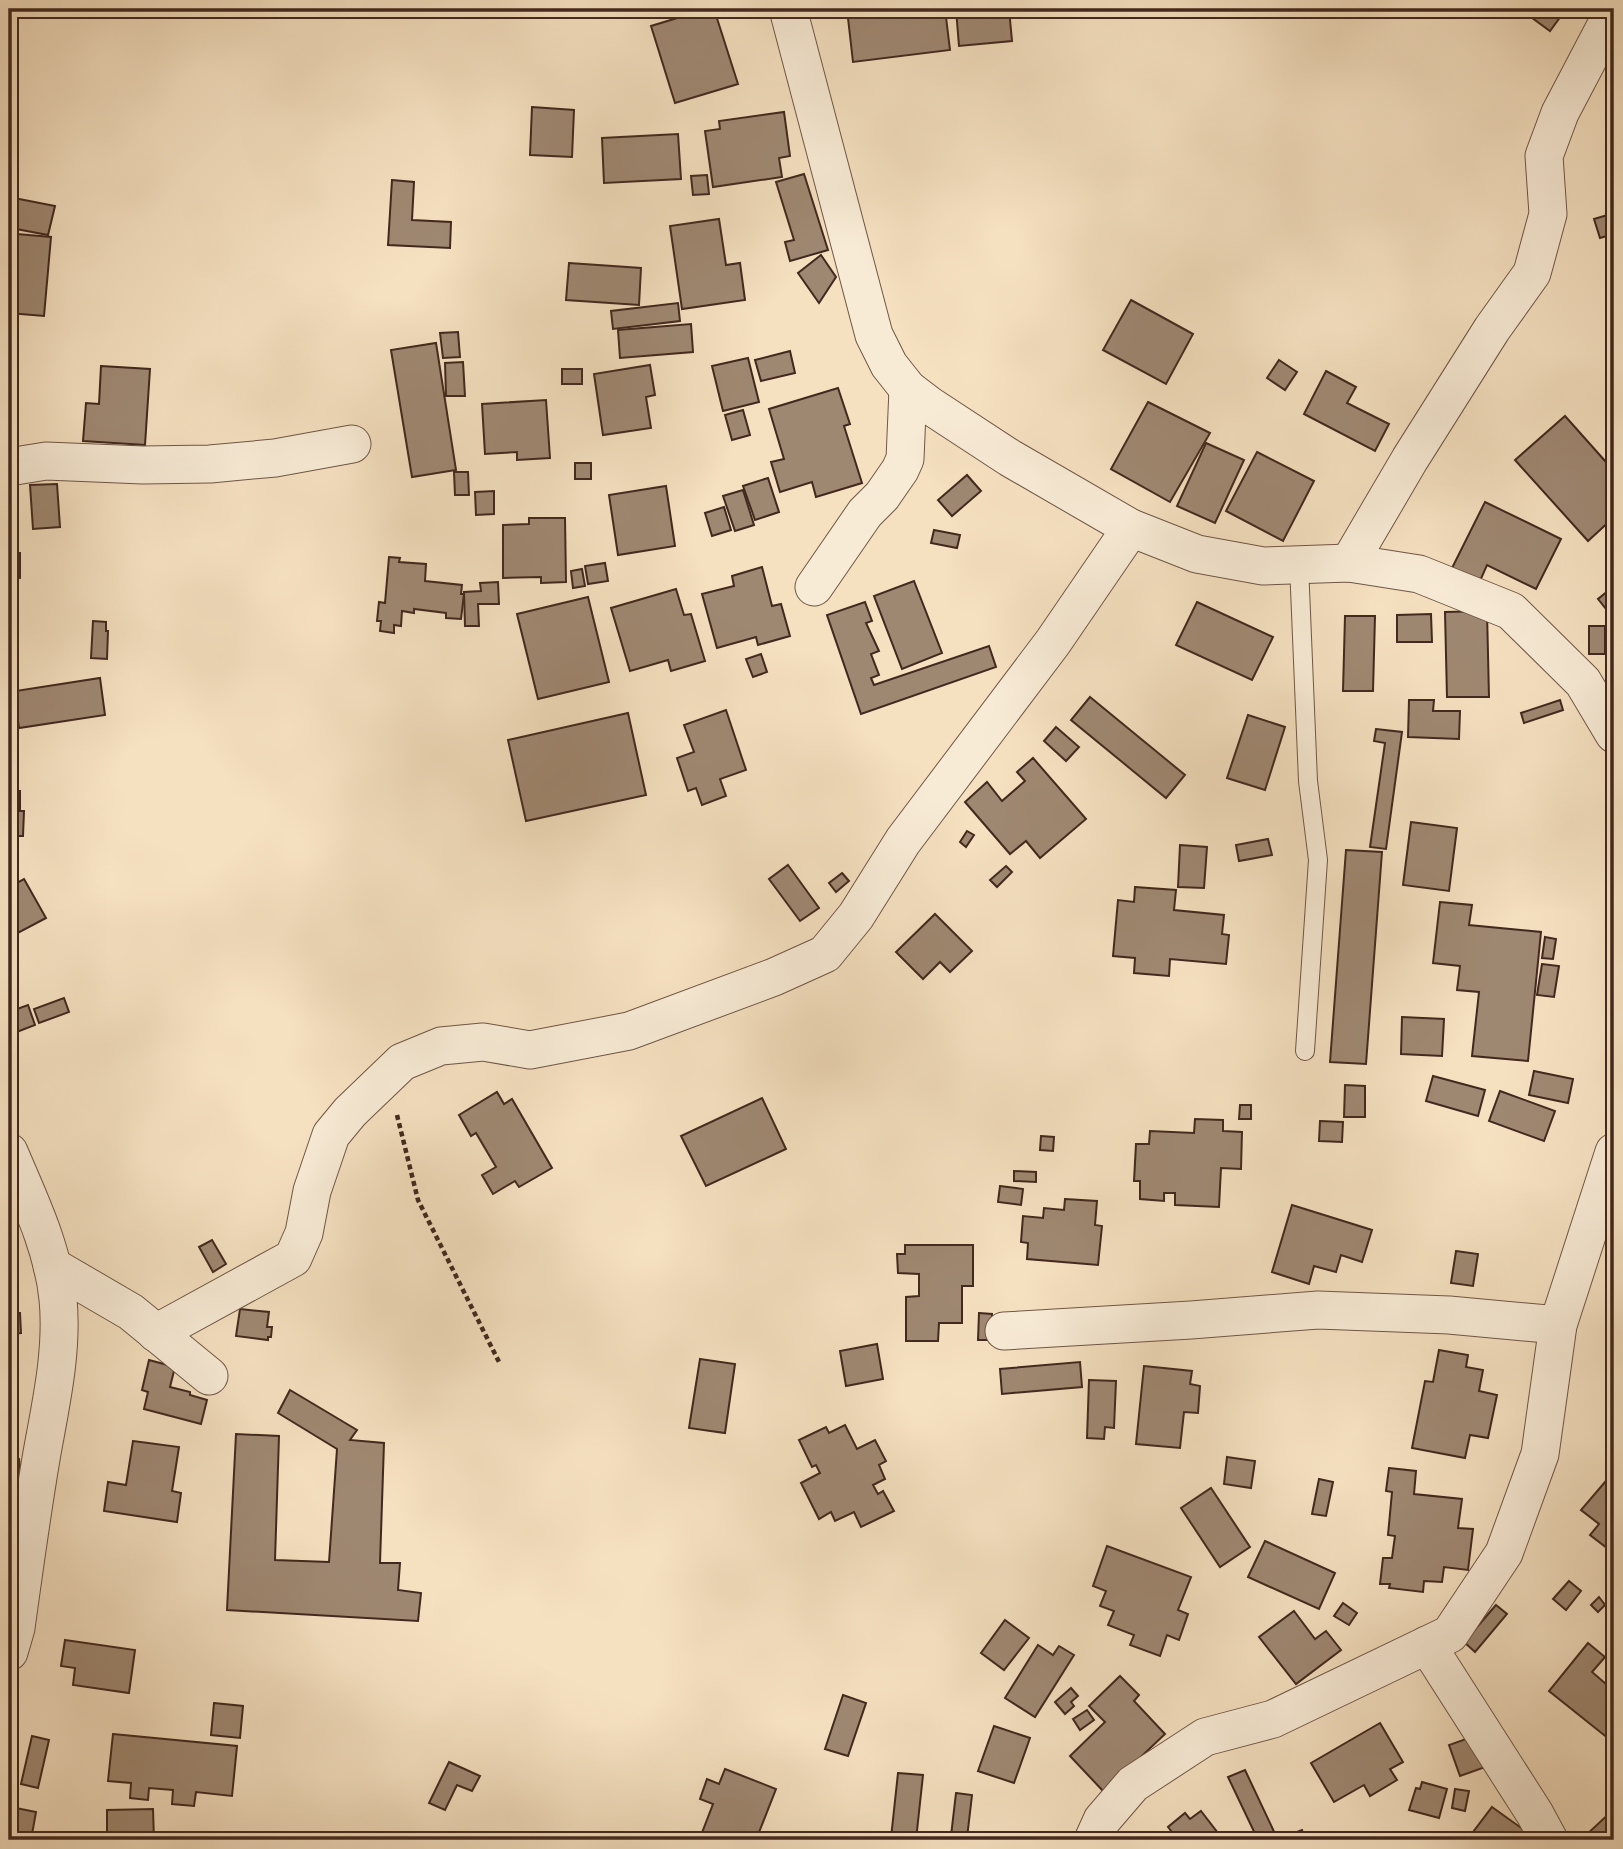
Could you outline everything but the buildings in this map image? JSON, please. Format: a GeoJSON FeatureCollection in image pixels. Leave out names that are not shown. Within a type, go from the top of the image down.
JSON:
{"type":"FeatureCollection","features":[{"type":"Feature","properties":{"kind":"street"},"geometry":{"type":"LineString","coordinates":[[788,9],[874,335],[889,365],[908,389],[1010,458],[1131,528],[1197,554],[1262,566],[1349,563],[1419,574],[1511,611],[1583,682],[1614,734]]}},
{"type":"Feature","properties":{"kind":"street"},"geometry":{"type":"LineString","coordinates":[[1349,563],[1410,458],[1492,329],[1532,273],[1548,214],[1544,156],[1560,113],[1614,10]]}},
{"type":"Feature","properties":{"kind":"street"},"geometry":{"type":"LineString","coordinates":[[814,587],[865,513],[882,496],[900,470],[905,459],[908,389]]}},
{"type":"Feature","properties":{"kind":"street"},"geometry":{"type":"LineString","coordinates":[[9,467],[46,461],[144,465],[210,464],[275,458],[352,444]]}},
{"type":"Feature","properties":{"kind":"street"},"geometry":{"type":"LineString","coordinates":[[156,1333],[293,1258],[304,1233],[312,1191],[331,1135],[350,1112],[402,1062],[441,1046],[483,1042],[530,1050],[629,1031],[774,977],[825,954],[856,916],[903,841],[1053,642],[1131,528]]}},
{"type":"Feature","properties":{"kind":"street"},"geometry":{"type":"LineString","coordinates":[[9,1152],[36,1217],[52,1266],[58,1299],[57,1358],[16,1628],[9,1652]]}},
{"type":"Feature","properties":{"kind":"street"},"geometry":{"type":"LineString","coordinates":[[1093,1840],[1102,1820],[1133,1784],[1205,1737],[1273,1719],[1450,1634],[1504,1553],[1540,1454],[1558,1325],[1614,1152]]}},
{"type":"Feature","properties":{"kind":"street"},"geometry":{"type":"LineString","coordinates":[[52,1266],[131,1312],[209,1376]]}},
{"type":"Feature","properties":{"kind":"street"},"geometry":{"type":"LineString","coordinates":[[1004,1331],[1191,1321],[1318,1310],[1449,1315],[1558,1325]]}},
{"type":"Feature","properties":{"kind":"street"},"geometry":{"type":"LineString","coordinates":[[1427,1645],[1549,1840]]}},
{"type":"Feature","properties":{"kind":"lane"},"geometry":{"type":"LineString","coordinates":[[1299,565],[1308,781],[1318,860],[1305,1051]]}},
{"type":"Feature","properties":{"kind":"path"},"geometry":{"type":"LineString","coordinates":[[387,1077],[418,1200],[499,1362]]}}]}
